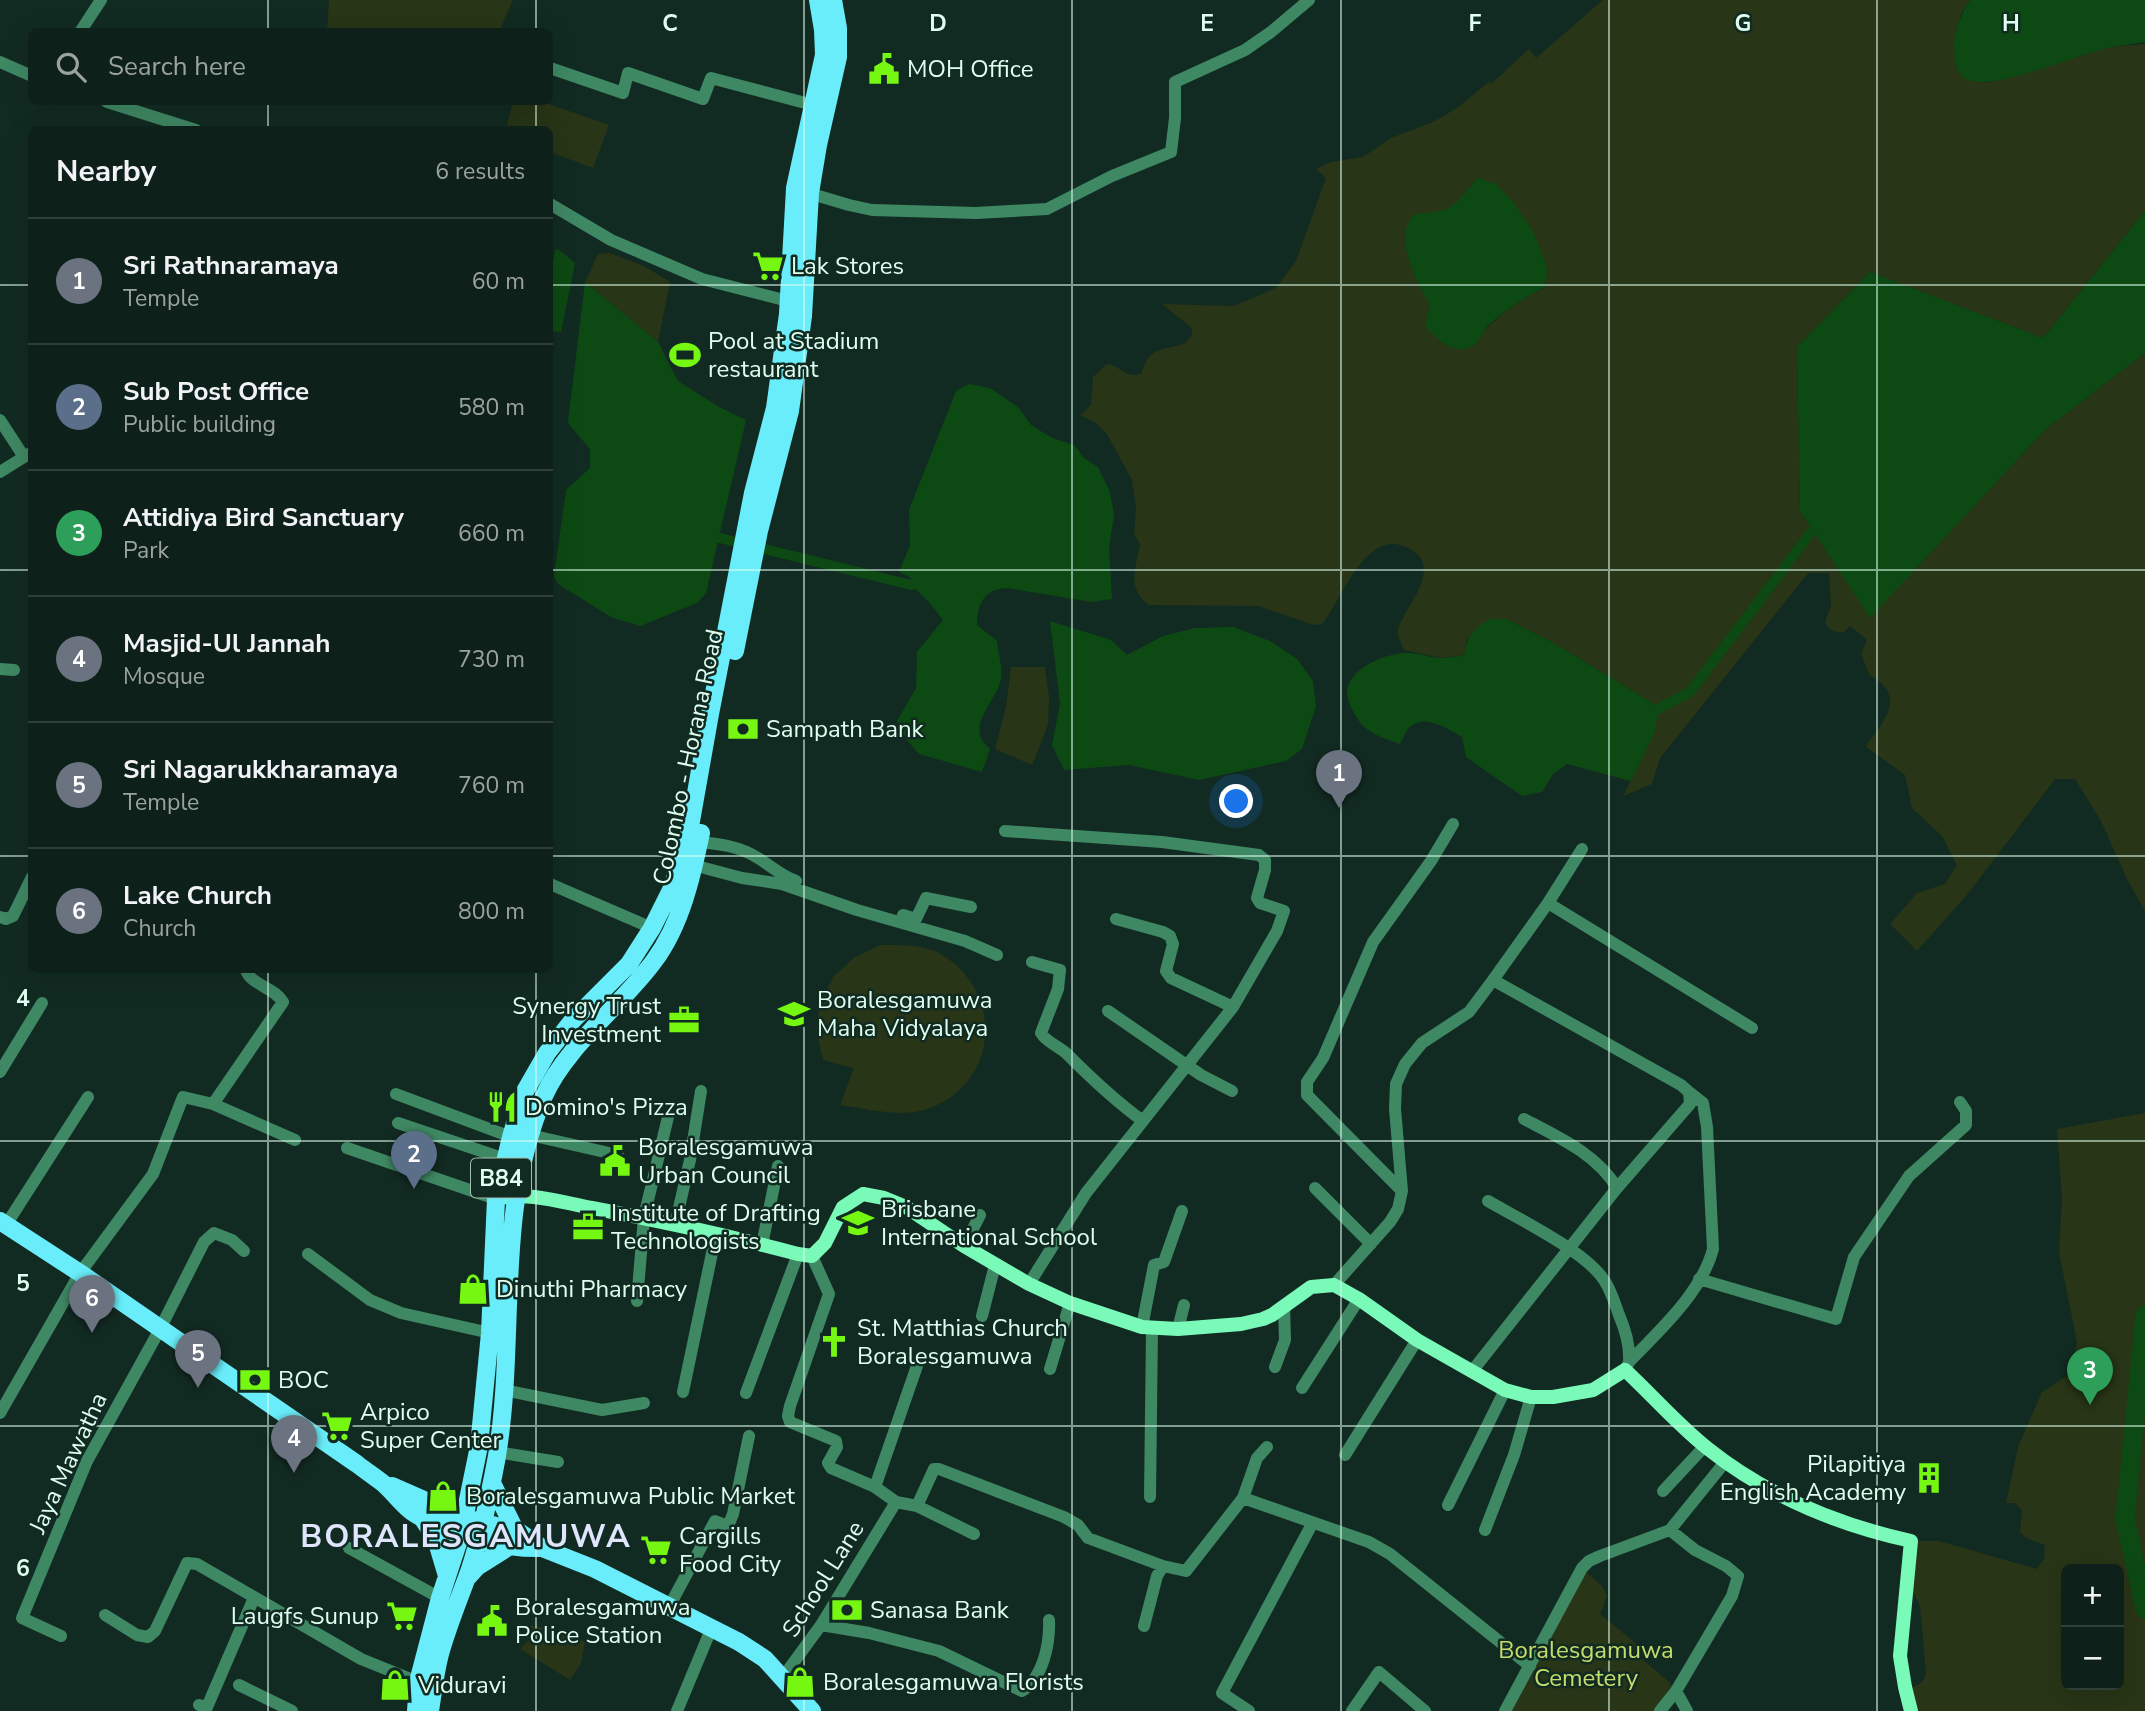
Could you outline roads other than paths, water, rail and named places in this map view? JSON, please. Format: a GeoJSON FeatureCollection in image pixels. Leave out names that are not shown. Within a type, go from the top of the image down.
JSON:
{"type":"FeatureCollection","features":[{"type":"Feature","properties":{"kind":"main road","name":"Colombo - Horana Road"},"geometry":{"type":"LineString","coordinates":[[481,1531],[492,1483],[504,1390],[515,1195],[530,1135],[550,1085],[583,1041],[635,984],[663,948],[680,912],[699,842],[753,530],[790,411],[804,141],[824,44],[818,0]]}},
{"type":"Feature","properties":{"kind":"main road","name":"Colombo - Horana Road"},"geometry":{"type":"LineString","coordinates":[[802,191],[818,145],[838,57],[838,29],[833,0]]}},
{"type":"Feature","properties":{"kind":"main road","name":"Colombo - Horana Road"},"geometry":{"type":"LineString","coordinates":[[463,1526],[478,1446],[490,1333],[496,1199],[511,1137],[524,1093],[547,1054],[573,1020],[629,964],[652,928],[672,888],[688,838],[712,701],[747,560]]}},
{"type":"Feature","properties":{"kind":"main road"},"geometry":{"type":"LineString","coordinates":[[3,1223],[80,1273],[384,1484],[410,1510],[450,1499],[471,1486]]}},
{"type":"Feature","properties":{"kind":"main road"},"geometry":{"type":"LineString","coordinates":[[492,1483],[512,1538]]}},
{"type":"Feature","properties":{"kind":"main road"},"geometry":{"type":"LineString","coordinates":[[424,1508],[463,1526],[512,1538],[595,1569],[739,1642],[765,1659],[808,1709]]}},
{"type":"Feature","properties":{"kind":"main road"},"geometry":{"type":"LineString","coordinates":[[424,1508],[447,1576]]}},
{"type":"Feature","properties":{"kind":"main road","name":"B84"},"geometry":{"type":"LineString","coordinates":[[416,1711],[418,1682],[440,1598],[463,1526]]}},
{"type":"Feature","properties":{"kind":"main road","name":"B84"},"geometry":{"type":"LineString","coordinates":[[430,1711],[440,1652],[481,1531]]}},
{"type":"Feature","properties":{"kind":"main road"},"geometry":{"type":"LineString","coordinates":[[465,1582],[477,1567],[512,1538]]}},
{"type":"Feature","properties":{"kind":"street"},"geometry":{"type":"LineString","coordinates":[[83,28],[101,0]]}},
{"type":"Feature","properties":{"kind":"street"},"geometry":{"type":"LineString","coordinates":[[802,191],[872,210],[976,213],[1052,208],[1112,176],[1171,152],[1175,82],[1245,50],[1309,0]]}},
{"type":"Feature","properties":{"kind":"street"},"geometry":{"type":"LineString","coordinates":[[0,62],[28,74]]}},
{"type":"Feature","properties":{"kind":"street"},"geometry":{"type":"LineString","coordinates":[[553,69],[623,93],[628,73],[703,99],[711,78],[813,105]]}},
{"type":"Feature","properties":{"kind":"street"},"geometry":{"type":"LineString","coordinates":[[117,105],[183,126]]}},
{"type":"Feature","properties":{"kind":"street"},"geometry":{"type":"LineString","coordinates":[[553,206],[611,240],[702,279],[796,300]]}},
{"type":"Feature","properties":{"kind":"street"},"geometry":{"type":"LineString","coordinates":[[0,420],[28,454],[0,472]]}},
{"type":"Feature","properties":{"kind":"street"},"geometry":{"type":"LineString","coordinates":[[0,669],[14,670]]}},
{"type":"Feature","properties":{"kind":"street"},"geometry":{"type":"LineString","coordinates":[[1402,1191],[1307,1095],[1307,1082],[1323,1058],[1373,942],[1431,861],[1453,824]]}},
{"type":"Feature","properties":{"kind":"street"},"geometry":{"type":"LineString","coordinates":[[1005,831],[1162,842],[1259,855],[1265,860],[1265,870],[1257,898],[1260,904],[1284,911],[1277,931],[1234,1007],[1086,1194],[1029,1284]]}},
{"type":"Feature","properties":{"kind":"street"},"geometry":{"type":"LineString","coordinates":[[699,842],[730,845],[741,849],[784,877],[916,919],[926,898],[971,907]]}},
{"type":"Feature","properties":{"kind":"street"},"geometry":{"type":"LineString","coordinates":[[1334,1285],[1398,1209],[1402,1191],[1395,1110],[1396,1084],[1405,1064],[1422,1043],[1469,1012],[1548,903],[1582,849]]}},
{"type":"Feature","properties":{"kind":"street"},"geometry":{"type":"LineString","coordinates":[[693,865],[742,878],[782,884],[857,910],[965,941],[997,955]]}},
{"type":"Feature","properties":{"kind":"street"},"geometry":{"type":"LineString","coordinates":[[0,917],[6,919],[13,916],[28,885]]}},
{"type":"Feature","properties":{"kind":"street"},"geometry":{"type":"LineString","coordinates":[[553,885],[652,928]]}},
{"type":"Feature","properties":{"kind":"street"},"geometry":{"type":"LineString","coordinates":[[1548,903],[1752,1028]]}},
{"type":"Feature","properties":{"kind":"street"},"geometry":{"type":"LineString","coordinates":[[1116,919],[1170,936],[1173,944],[1166,971],[1171,978],[1234,1007]]}},
{"type":"Feature","properties":{"kind":"street"},"geometry":{"type":"LineString","coordinates":[[1032,961],[1060,970],[1058,989],[1041,1033],[1044,1038],[1065,1052],[1095,1083],[1143,1121]]}},
{"type":"Feature","properties":{"kind":"street"},"geometry":{"type":"LineString","coordinates":[[213,1104],[283,1002],[278,993],[247,973]]}},
{"type":"Feature","properties":{"kind":"street"},"geometry":{"type":"LineString","coordinates":[[746,1393],[805,1255],[825,1243],[843,1207],[863,1194],[884,1198],[906,1207],[964,1246],[1029,1284],[1070,1303],[1147,1328],[1178,1329],[1241,1324],[1272,1315],[1311,1287],[1334,1285],[1359,1299],[1417,1340],[1505,1390],[1531,1397],[1553,1397],[1593,1390],[1627,1366],[1672,1319],[1709,1265],[1713,1249],[1708,1139],[1703,1103],[1681,1085],[1493,980]]}},
{"type":"Feature","properties":{"kind":"street"},"geometry":{"type":"LineString","coordinates":[[0,1072],[42,1003]]}},
{"type":"Feature","properties":{"kind":"street"},"geometry":{"type":"LineString","coordinates":[[1108,1011],[1186,1065],[1232,1091]]}},
{"type":"Feature","properties":{"kind":"street"},"geometry":{"type":"LineString","coordinates":[[675,1225],[690,1160],[701,1091]]}},
{"type":"Feature","properties":{"kind":"street"},"geometry":{"type":"LineString","coordinates":[[1473,1370],[1617,1188],[1690,1104],[1689,1091]]}},
{"type":"Feature","properties":{"kind":"street"},"geometry":{"type":"LineString","coordinates":[[396,1094],[511,1137]]}},
{"type":"Feature","properties":{"kind":"street"},"geometry":{"type":"LineString","coordinates":[[3,1223],[88,1097]]}},
{"type":"Feature","properties":{"kind":"street"},"geometry":{"type":"LineString","coordinates":[[0,1413],[80,1273],[153,1174],[183,1097],[213,1104],[296,1140]]}},
{"type":"Feature","properties":{"kind":"street"},"geometry":{"type":"LineString","coordinates":[[1699,1279],[1836,1319],[1853,1256],[1909,1176],[1966,1125],[1966,1111],[1960,1102]]}},
{"type":"Feature","properties":{"kind":"street"},"geometry":{"type":"LineString","coordinates":[[637,1301],[644,1217],[668,1117]]}},
{"type":"Feature","properties":{"kind":"street"},"geometry":{"type":"LineString","coordinates":[[1524,1119],[1575,1146],[1609,1174],[1617,1188]]}},
{"type":"Feature","properties":{"kind":"street"},"geometry":{"type":"LineString","coordinates":[[398,1123],[505,1159]]}},
{"type":"Feature","properties":{"kind":"street"},"geometry":{"type":"LineString","coordinates":[[530,1135],[618,1155]]}},
{"type":"Feature","properties":{"kind":"street"},"geometry":{"type":"LineString","coordinates":[[347,1148],[496,1199],[515,1195],[538,1197],[644,1217],[805,1255],[829,1294],[788,1416],[790,1422],[836,1441],[837,1447],[828,1463],[831,1468],[875,1487],[896,1502],[917,1506],[974,1534]]}},
{"type":"Feature","properties":{"kind":"street"},"geometry":{"type":"LineString","coordinates":[[762,1245],[778,1166]]}},
{"type":"Feature","properties":{"kind":"street"},"geometry":{"type":"LineString","coordinates":[[1315,1188],[1371,1244]]}},
{"type":"Feature","properties":{"kind":"street"},"geometry":{"type":"LineString","coordinates":[[1488,1201],[1570,1249],[1605,1281],[1623,1323],[1630,1348],[1627,1366]]}},
{"type":"Feature","properties":{"kind":"street"},"geometry":{"type":"LineString","coordinates":[[1150,1497],[1147,1328],[1154,1265],[1164,1262],[1181,1210]]}},
{"type":"Feature","properties":{"kind":"street"},"geometry":{"type":"LineString","coordinates":[[964,1246],[980,1215]]}},
{"type":"Feature","properties":{"kind":"street"},"geometry":{"type":"LineString","coordinates":[[160,1329],[204,1242],[213,1234],[232,1240],[244,1251]]}},
{"type":"Feature","properties":{"kind":"street"},"geometry":{"type":"LineString","coordinates":[[683,1392],[716,1234]]}},
{"type":"Feature","properties":{"kind":"street"},"geometry":{"type":"LineString","coordinates":[[308,1254],[370,1300],[401,1313],[490,1333]]}},
{"type":"Feature","properties":{"kind":"street"},"geometry":{"type":"LineString","coordinates":[[982,1316],[995,1265]]}},
{"type":"Feature","properties":{"kind":"street"},"geometry":{"type":"LineString","coordinates":[[1302,1388],[1359,1299]]}},
{"type":"Feature","properties":{"kind":"street"},"geometry":{"type":"LineString","coordinates":[[1050,1369],[1070,1303]]}},
{"type":"Feature","properties":{"kind":"street"},"geometry":{"type":"LineString","coordinates":[[1178,1329],[1184,1305]]}},
{"type":"Feature","properties":{"kind":"street"},"geometry":{"type":"LineString","coordinates":[[1275,1367],[1285,1340],[1284,1306]]}},
{"type":"Feature","properties":{"kind":"street","name":"Jaya Mawatha"},"geometry":{"type":"LineString","coordinates":[[61,1636],[22,1618],[87,1461],[160,1329]]}},
{"type":"Feature","properties":{"kind":"street"},"geometry":{"type":"LineString","coordinates":[[1345,1455],[1417,1340]]}},
{"type":"Feature","properties":{"kind":"street"},"geometry":{"type":"LineString","coordinates":[[875,1487],[918,1363]]}},
{"type":"Feature","properties":{"kind":"street"},"geometry":{"type":"LineString","coordinates":[[1627,1366],[1672,1418],[1725,1462],[1773,1490],[1836,1520],[1911,1541],[1900,1656],[1911,1711]]}},
{"type":"Feature","properties":{"kind":"street"},"geometry":{"type":"LineString","coordinates":[[504,1390],[602,1410],[645,1403]]}},
{"type":"Feature","properties":{"kind":"street"},"geometry":{"type":"LineString","coordinates":[[1448,1505],[1505,1390]]}},
{"type":"Feature","properties":{"kind":"street"},"geometry":{"type":"LineString","coordinates":[[1485,1530],[1514,1455],[1531,1397]]}},
{"type":"Feature","properties":{"kind":"street"},"geometry":{"type":"LineString","coordinates":[[669,1607],[715,1521],[728,1526],[733,1514],[749,1436]]}},
{"type":"Feature","properties":{"kind":"street"},"geometry":{"type":"LineString","coordinates":[[1663,1491],[1705,1446]]}},
{"type":"Feature","properties":{"kind":"street"},"geometry":{"type":"LineString","coordinates":[[917,1506],[933,1469],[939,1469],[1064,1517],[1078,1525],[1087,1538],[1163,1566],[1186,1571],[1243,1498],[1257,1458],[1267,1447]]}},
{"type":"Feature","properties":{"kind":"street"},"geometry":{"type":"LineString","coordinates":[[497,1452],[558,1462]]}},
{"type":"Feature","properties":{"kind":"street"},"geometry":{"type":"LineString","coordinates":[[1505,1711],[1582,1568],[1589,1561],[1670,1530],[1725,1462]]}},
{"type":"Feature","properties":{"kind":"street"},"geometry":{"type":"LineString","coordinates":[[1243,1498],[1311,1524],[1369,1542],[1390,1554],[1530,1666]]}},
{"type":"Feature","properties":{"kind":"street","name":"School Lane"},"geometry":{"type":"LineString","coordinates":[[783,1677],[821,1625],[896,1502]]}},
{"type":"Feature","properties":{"kind":"street"},"geometry":{"type":"LineString","coordinates":[[1249,1711],[1223,1693],[1311,1524]]}},
{"type":"Feature","properties":{"kind":"street"},"geometry":{"type":"LineString","coordinates":[[1660,1711],[1676,1691],[1732,1595],[1738,1576],[1726,1566],[1695,1550],[1670,1530]]}},
{"type":"Feature","properties":{"kind":"street"},"geometry":{"type":"LineString","coordinates":[[349,1548],[440,1598]]}},
{"type":"Feature","properties":{"kind":"street"},"geometry":{"type":"LineString","coordinates":[[105,1615],[148,1637],[155,1631],[187,1563],[197,1563],[361,1658],[418,1682]]}},
{"type":"Feature","properties":{"kind":"street"},"geometry":{"type":"LineString","coordinates":[[1144,1626],[1157,1576],[1163,1566]]}},
{"type":"Feature","properties":{"kind":"street"},"geometry":{"type":"LineString","coordinates":[[199,1705],[207,1707],[254,1598]]}},
{"type":"Feature","properties":{"kind":"street"},"geometry":{"type":"LineString","coordinates":[[821,1625],[869,1633],[939,1651],[1022,1691],[1032,1685],[1045,1654],[1050,1636],[1049,1620]]}},
{"type":"Feature","properties":{"kind":"street"},"geometry":{"type":"LineString","coordinates":[[677,1711],[712,1628]]}},
{"type":"Feature","properties":{"kind":"street"},"geometry":{"type":"LineString","coordinates":[[1352,1711],[1380,1672],[1425,1711]]}},
{"type":"Feature","properties":{"kind":"street"},"geometry":{"type":"LineString","coordinates":[[239,1685],[292,1711]]}},
{"type":"Feature","properties":{"kind":"street"},"geometry":{"type":"LineString","coordinates":[[1676,1691],[1687,1711]]}},
{"type":"Feature","properties":{"kind":"waterway"},"geometry":{"type":"LineString","coordinates":[[1658,709],[1690,692],[1812,531]]}},
{"type":"Feature","properties":{"kind":"waterway"},"geometry":{"type":"LineString","coordinates":[[720,538],[911,585]]}},
{"type":"Feature","properties":{"kind":"waterway"},"geometry":{"type":"LineString","coordinates":[[2145,1315],[2125,1519],[2145,1609]]}},
{"type":"Feature","properties":{"kind":"place","name":"MOH Office"},"geometry":{"type":"Point","coordinates":[884,69]}},
{"type":"Feature","properties":{"kind":"place","name":"Lak Stores"},"geometry":{"type":"Point","coordinates":[768,266]}},
{"type":"Feature","properties":{"kind":"place","name":"Pool at Stadium restaurant"},"geometry":{"type":"Point","coordinates":[685,355]}},
{"type":"Feature","properties":{"kind":"place","name":"Sampath Bank"},"geometry":{"type":"Point","coordinates":[743,729]}},
{"type":"Feature","properties":{"kind":"place","name":"Sri Rathnaramaya"},"geometry":{"type":"Point","coordinates":[1339,808]}},
{"type":"Feature","properties":{"kind":"place","name":"Boralesgamuwa Maha Vidyalaya"},"geometry":{"type":"Point","coordinates":[794,1014]}},
{"type":"Feature","properties":{"kind":"place","name":"Synergy Trust Investment"},"geometry":{"type":"Point","coordinates":[684,1020]}},
{"type":"Feature","properties":{"kind":"place","name":"Domino's Pizza"},"geometry":{"type":"Point","coordinates":[502,1107]}},
{"type":"Feature","properties":{"kind":"place","name":"Boralesgamuwa Urban Council"},"geometry":{"type":"Point","coordinates":[615,1161]}},
{"type":"Feature","properties":{"kind":"place","name":"Sub Post Office"},"geometry":{"type":"Point","coordinates":[414,1189]}},
{"type":"Feature","properties":{"kind":"place","name":"Brisbane International School"},"geometry":{"type":"Point","coordinates":[858,1223]}},
{"type":"Feature","properties":{"kind":"place","name":"Institute of Drafting Technologists"},"geometry":{"type":"Point","coordinates":[588,1227]}},
{"type":"Feature","properties":{"kind":"place","name":"Dinuthi Pharmacy"},"geometry":{"type":"Point","coordinates":[473,1289]}},
{"type":"Feature","properties":{"kind":"place","name":"Lake Church"},"geometry":{"type":"Point","coordinates":[92,1333]}},
{"type":"Feature","properties":{"kind":"place","name":"St. Matthias Church Boralesgamuwa"},"geometry":{"type":"Point","coordinates":[834,1342]}},
{"type":"Feature","properties":{"kind":"place","name":"BOC"},"geometry":{"type":"Point","coordinates":[255,1380]}},
{"type":"Feature","properties":{"kind":"place","name":"Sri Nagarukkharamaya"},"geometry":{"type":"Point","coordinates":[198,1388]}},
{"type":"Feature","properties":{"kind":"place","name":"Attidiya Bird Sanctuary"},"geometry":{"type":"Point","coordinates":[2090,1405]}},
{"type":"Feature","properties":{"kind":"place","name":"Arpico Super Center"},"geometry":{"type":"Point","coordinates":[337,1426]}},
{"type":"Feature","properties":{"kind":"place","name":"Masjid-Ul Jannah"},"geometry":{"type":"Point","coordinates":[294,1473]}},
{"type":"Feature","properties":{"kind":"place","name":"Pilapitiya English Academy"},"geometry":{"type":"Point","coordinates":[1929,1478]}},
{"type":"Feature","properties":{"kind":"place","name":"Boralesgamuwa Public Market"},"geometry":{"type":"Point","coordinates":[443,1496]}},
{"type":"Feature","properties":{"kind":"place","name":"Cargills Food City"},"geometry":{"type":"Point","coordinates":[656,1550]}},
{"type":"Feature","properties":{"kind":"place","name":"Sanasa Bank"},"geometry":{"type":"Point","coordinates":[847,1610]}},
{"type":"Feature","properties":{"kind":"place","name":"Laugfs Sunup"},"geometry":{"type":"Point","coordinates":[402,1616]}},
{"type":"Feature","properties":{"kind":"place","name":"Boralesgamuwa Police Station"},"geometry":{"type":"Point","coordinates":[492,1621]}},
{"type":"Feature","properties":{"kind":"place","name":"Boralesgamuwa Florists"},"geometry":{"type":"Point","coordinates":[800,1682]}},
{"type":"Feature","properties":{"kind":"place","name":"Viduravi"},"geometry":{"type":"Point","coordinates":[395,1685]}},
{"type":"Feature","properties":{"kind":"district","name":"BORALESGAMUWA"},"geometry":{"type":"Point","coordinates":[466,1536]}},
{"type":"Feature","properties":{"kind":"park label","name":"Boralesgamuwa Cemetery"},"geometry":{"type":"Point","coordinates":[1586,1664]}}]}
